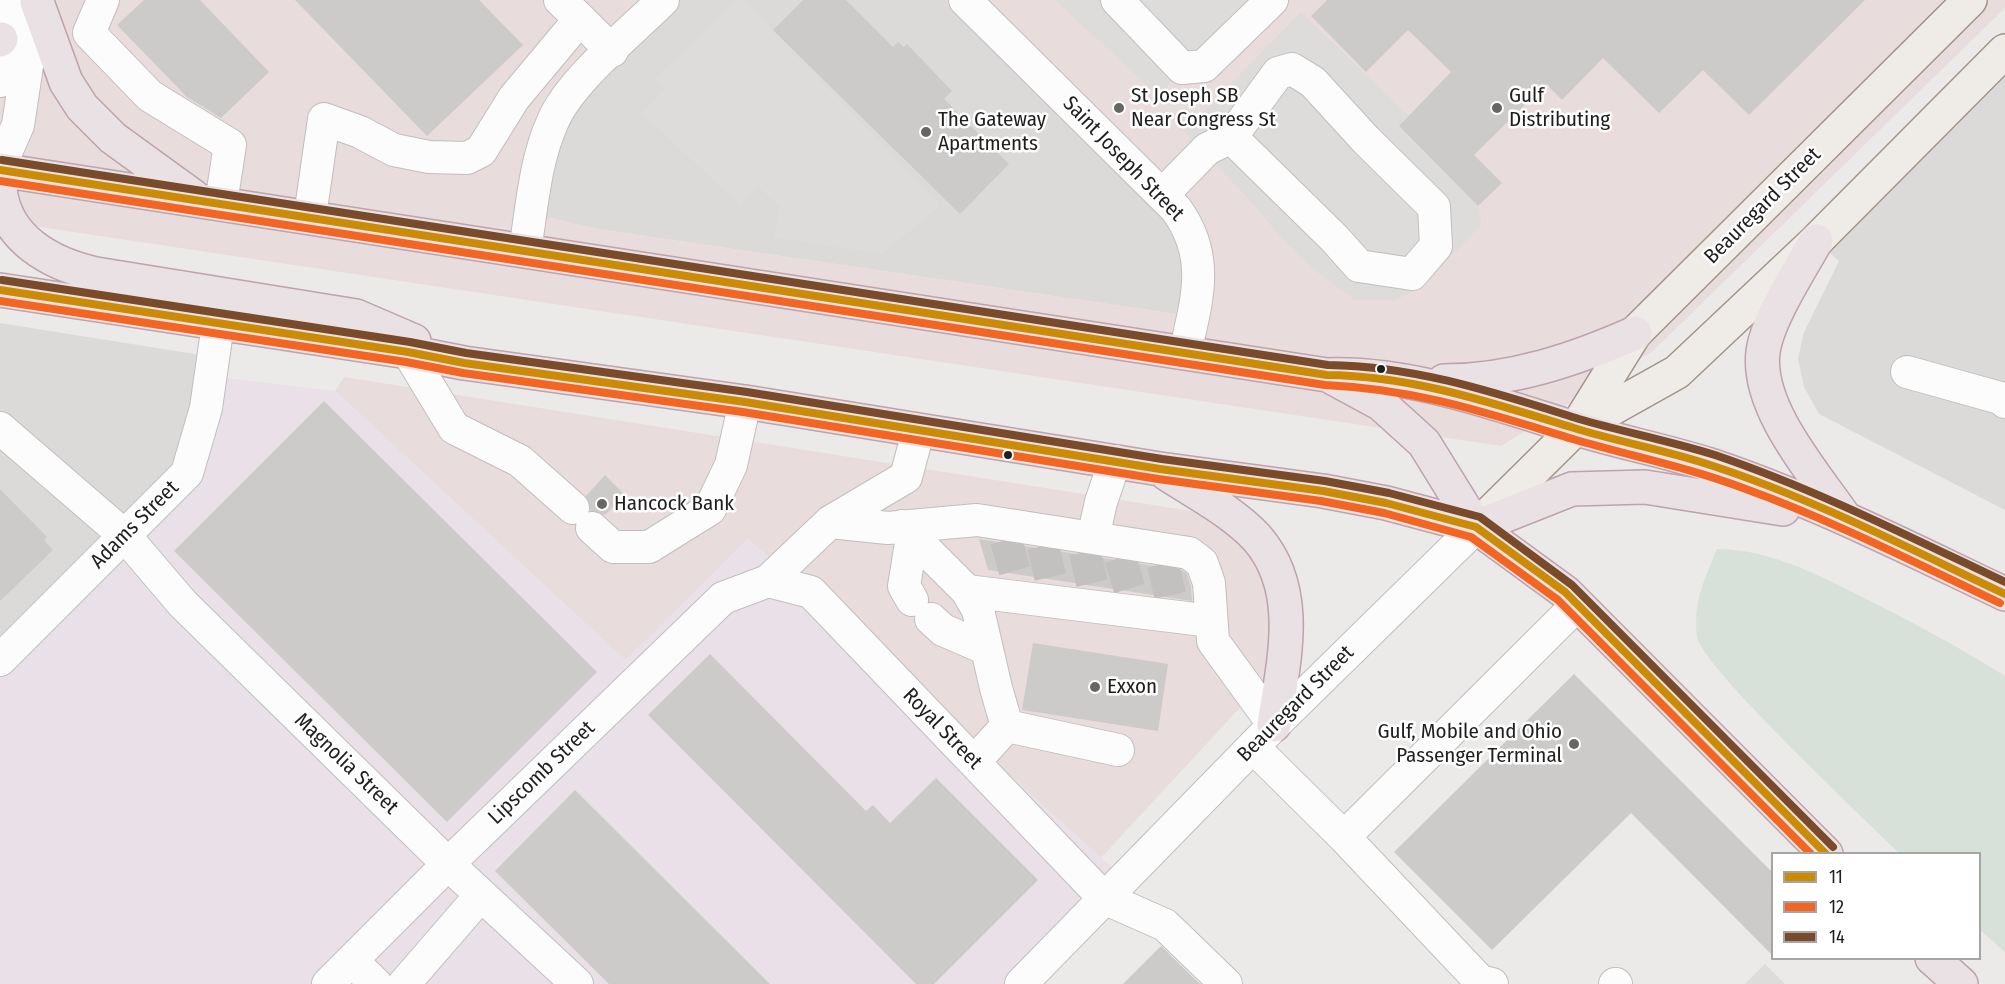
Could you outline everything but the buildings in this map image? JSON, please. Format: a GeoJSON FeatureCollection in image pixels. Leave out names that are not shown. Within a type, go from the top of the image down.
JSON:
{"type":"FeatureCollection","features":[{"type":"Feature","properties":{"kind":"highway"},"geometry":{"type":"LineString","coordinates":[[27,1],[66,82],[82,107],[101,128],[142,160],[210,202]]}},
{"type":"Feature","properties":{"kind":"highway"},"geometry":{"type":"LineString","coordinates":[[0,168],[1327,375],[1357,374],[1402,381],[1516,408],[1576,429],[1710,465],[1845,518],[2005,594]]}},
{"type":"Feature","properties":{"kind":"highway"},"geometry":{"type":"LineString","coordinates":[[0,189],[6,214],[19,233],[38,250],[67,266],[96,274],[356,316],[464,363]]}},
{"type":"Feature","properties":{"kind":"highway"},"geometry":{"type":"LineString","coordinates":[[1816,241],[1769,329],[1763,353],[1765,387],[1785,430],[1845,518]]}},
{"type":"Feature","properties":{"kind":"highway"},"geometry":{"type":"LineString","coordinates":[[0,290],[408,352],[464,363],[745,402],[918,432],[1160,469],[1323,491],[1386,503],[1476,527],[1565,592],[1824,852]]}},
{"type":"Feature","properties":{"kind":"highway"},"geometry":{"type":"LineString","coordinates":[[1402,381],[1464,381],[1524,372],[1581,357],[1635,333]]}},
{"type":"Feature","properties":{"kind":"highway"},"geometry":{"type":"LineString","coordinates":[[1327,375],[1381,404],[1424,443],[1476,527]]}},
{"type":"Feature","properties":{"kind":"highway"},"geometry":{"type":"LineString","coordinates":[[1160,469],[1238,522],[1257,538],[1270,558],[1286,603],[1284,657],[1263,736]]}},
{"type":"Feature","properties":{"kind":"highway"},"geometry":{"type":"LineString","coordinates":[[1476,527],[1572,489],[1645,487],[1845,518]]}},
{"type":"Feature","properties":{"kind":"highway"},"geometry":{"type":"LineString","coordinates":[[1939,972],[1961,984]]}},
{"type":"Feature","properties":{"kind":"main road","name":"Beauregard Street"},"geometry":{"type":"LineString","coordinates":[[1476,527],[1576,429],[1635,333],[1970,0]]}},
{"type":"Feature","properties":{"kind":"main road","name":"Beauregard Street"},"geometry":{"type":"LineString","coordinates":[[1576,429],[1677,372],[1816,241],[2005,51]]}},
{"type":"Feature","properties":{"kind":"street"},"geometry":{"type":"LineString","coordinates":[[103,0],[89,33],[150,96],[230,145],[210,202]]}},
{"type":"Feature","properties":{"kind":"street","name":"Saint Joseph Street"},"geometry":{"type":"LineString","coordinates":[[965,0],[1162,195],[1189,227],[1196,244],[1199,264],[1198,294],[1185,353]]}},
{"type":"Feature","properties":{"kind":"street"},"geometry":{"type":"LineString","coordinates":[[1117,0],[1182,68],[1204,66],[1272,0]]}},
{"type":"Feature","properties":{"kind":"street"},"geometry":{"type":"LineString","coordinates":[[0,81],[3,60],[1,39],[27,1]]}},
{"type":"Feature","properties":{"kind":"street"},"geometry":{"type":"LineString","coordinates":[[0,168],[18,125],[27,1]]}},
{"type":"Feature","properties":{"kind":"street"},"geometry":{"type":"LineString","coordinates":[[525,250],[536,177],[554,118],[570,91],[660,1]]}},
{"type":"Feature","properties":{"kind":"street"},"geometry":{"type":"LineString","coordinates":[[309,216],[324,119],[360,132],[394,150],[429,157],[467,158],[481,151],[570,9],[612,51]]}},
{"type":"Feature","properties":{"kind":"street"},"geometry":{"type":"LineString","coordinates":[[1162,195],[1207,149],[1230,137],[1278,73],[1292,69],[1313,82],[1366,140],[1434,207],[1436,246],[1412,274],[1359,266],[1335,239],[1230,137]]}},
{"type":"Feature","properties":{"kind":"street"},"geometry":{"type":"LineString","coordinates":[[514,98],[554,118]]}},
{"type":"Feature","properties":{"kind":"street","name":"Adams Street"},"geometry":{"type":"LineString","coordinates":[[0,660],[187,473],[206,408],[218,324]]}},
{"type":"Feature","properties":{"kind":"street"},"geometry":{"type":"LineString","coordinates":[[408,352],[454,428],[520,461],[613,547],[649,547],[710,509],[731,465],[745,402]]}},
{"type":"Feature","properties":{"kind":"street"},"geometry":{"type":"LineString","coordinates":[[1907,372],[2001,398],[2005,402]]}},
{"type":"Feature","properties":{"kind":"street"},"geometry":{"type":"LineString","coordinates":[[768,581],[830,522],[906,477],[918,432]]}},
{"type":"Feature","properties":{"kind":"street","name":"Magnolia Street"},"geometry":{"type":"LineString","coordinates":[[6,442],[125,536],[183,604],[448,864],[577,984]]}},
{"type":"Feature","properties":{"kind":"street"},"geometry":{"type":"LineString","coordinates":[[1098,545],[1101,502],[1115,461]]}},
{"type":"Feature","properties":{"kind":"street"},"geometry":{"type":"LineString","coordinates":[[830,522],[907,532],[977,520],[1004,532],[1041,538],[1160,556],[1189,553],[1202,563],[1209,583],[1213,641],[1263,736],[1344,837],[1480,981],[1492,984]]}},
{"type":"Feature","properties":{"kind":"street","name":"Beauregard Street"},"geometry":{"type":"LineString","coordinates":[[1021,984],[1263,736],[1476,527]]}},
{"type":"Feature","properties":{"kind":"street"},"geometry":{"type":"LineString","coordinates":[[907,532],[967,591],[978,610],[1007,726]]}},
{"type":"Feature","properties":{"kind":"street"},"geometry":{"type":"LineString","coordinates":[[907,532],[904,586],[922,610],[943,630],[987,648]]}},
{"type":"Feature","properties":{"kind":"street","name":"Royal Street"},"geometry":{"type":"LineString","coordinates":[[768,581],[811,592],[1104,898]]}},
{"type":"Feature","properties":{"kind":"street","name":"Lipscomb Street"},"geometry":{"type":"LineString","coordinates":[[328,984],[448,864],[723,598],[768,581]]}},
{"type":"Feature","properties":{"kind":"street"},"geometry":{"type":"LineString","coordinates":[[967,591],[1019,586],[1173,608],[1211,621]]}},
{"type":"Feature","properties":{"kind":"street"},"geometry":{"type":"LineString","coordinates":[[1344,837],[1577,605]]}},
{"type":"Feature","properties":{"kind":"street"},"geometry":{"type":"LineString","coordinates":[[974,762],[1007,726]]}},
{"type":"Feature","properties":{"kind":"street"},"geometry":{"type":"LineString","coordinates":[[1007,726],[1118,750]]}},
{"type":"Feature","properties":{"kind":"street"},"geometry":{"type":"LineString","coordinates":[[404,984],[481,895]]}},
{"type":"Feature","properties":{"kind":"street"},"geometry":{"type":"LineString","coordinates":[[1104,898],[1165,925],[1226,984]]}},
{"type":"Feature","properties":{"kind":"street"},"geometry":{"type":"LineString","coordinates":[[352,961],[376,984]]}},
{"type":"Feature","properties":{"kind":"shaded area"},"geometry":{"type":"Polygon","coordinates":[[[0,0],[651,0],[532,163],[512,209],[597,229],[1176,314],[1190,286],[1185,251],[1156,206],[945,0],[2005,0],[2005,8],[1653,351],[1501,446],[0,221],[0,0]]]}},
{"type":"Feature","properties":{"kind":"shaded area"},"geometry":{"type":"Polygon","coordinates":[[[651,0],[945,0],[1156,206],[1185,251],[1190,286],[1176,314],[597,229],[511,209],[532,163],[651,0]]]}},
{"type":"Feature","properties":{"kind":"shaded area"},"geometry":{"type":"Polygon","coordinates":[[[737,0],[744,0],[941,205],[882,254],[774,237],[780,207],[758,187],[740,205],[641,113],[665,88],[654,79],[737,0]]]}},
{"type":"Feature","properties":{"kind":"shaded area"},"geometry":{"type":"Polygon","coordinates":[[[1055,0],[1291,0],[1209,80],[1172,78],[1161,98],[1055,0]]]}},
{"type":"Feature","properties":{"kind":"shaded area"},"geometry":{"type":"Polygon","coordinates":[[[1301,12],[1409,116],[1399,127],[1478,206],[1482,224],[1421,288],[1395,300],[1355,300],[1316,271],[1287,244],[1246,196],[1184,132],[1301,12]]]}},
{"type":"Feature","properties":{"kind":"shaded area"},"geometry":{"type":"Polygon","coordinates":[[[2005,51],[2005,510],[1819,414],[1804,387],[1798,359],[1804,332],[1839,261],[1816,241],[2005,51]]]}},
{"type":"Feature","properties":{"kind":"shaded area"},"geometry":{"type":"Polygon","coordinates":[[[0,323],[201,355],[179,464],[0,641],[0,323]]]}},
{"type":"Feature","properties":{"kind":"shaded area"},"geometry":{"type":"Polygon","coordinates":[[[201,375],[335,391],[625,660],[748,539],[1136,889],[1041,984],[0,984],[0,641],[179,464],[201,375]]]}},
{"type":"Feature","properties":{"kind":"shaded area"},"geometry":{"type":"Polygon","coordinates":[[[344,377],[1191,511],[1218,520],[1257,558],[1272,586],[1273,661],[1259,687],[1101,858],[748,539],[626,661],[335,391],[344,377]]]}},
{"type":"Feature","properties":{"kind":"shaded area"},"geometry":{"type":"Polygon","coordinates":[[[1717,549],[1739,550],[1781,560],[1822,577],[1880,606],[2005,676],[2005,952],[1981,931],[1981,852],[1898,852],[1755,710],[1706,654],[1697,637],[1696,624],[1698,602],[1717,549]]]}},
{"type":"Feature","properties":{"kind":"shaded area"},"geometry":{"type":"Polygon","coordinates":[[[1765,964],[1785,984],[1745,984],[1765,964]]]}},
{"type":"Feature","properties":{"kind":"tunnel"},"geometry":{"type":"LineString","coordinates":[[1006,540],[1016,575]]}},
{"type":"Feature","properties":{"kind":"tunnel"},"geometry":{"type":"LineString","coordinates":[[1043,546],[1051,580]]}},
{"type":"Feature","properties":{"kind":"tunnel"},"geometry":{"type":"LineString","coordinates":[[1085,552],[1093,587]]}},
{"type":"Feature","properties":{"kind":"tunnel"},"geometry":{"type":"LineString","coordinates":[[1120,558],[1131,593]]}},
{"type":"Feature","properties":{"kind":"tunnel"},"geometry":{"type":"LineString","coordinates":[[1163,564],[1171,599]]}},
{"type":"Feature","properties":{"kind":"transit line","name":"14"},"geometry":{"type":"LineString","coordinates":[[2,160],[1328,365],[1393,370],[1424,376],[1681,445],[1752,468],[1826,498],[2005,582]]}},
{"type":"Feature","properties":{"kind":"transit line","name":"11"},"geometry":{"type":"LineString","coordinates":[[0,170],[1327,375],[1390,380],[1452,392],[1591,433],[1676,455],[1748,478],[1823,508],[2005,594]]}},
{"type":"Feature","properties":{"kind":"transit line","name":"12"},"geometry":{"type":"LineString","coordinates":[[0,181],[1325,385],[1358,387],[1421,397],[1680,468],[1776,500],[1905,557],[2000,603]]}},
{"type":"Feature","properties":{"kind":"transit line","name":"14"},"geometry":{"type":"LineString","coordinates":[[2,280],[410,342],[466,353],[747,392],[1162,459],[1325,481],[1389,493],[1480,517],[1572,585],[1833,847]]}},
{"type":"Feature","properties":{"kind":"transit line","name":"11"},"geometry":{"type":"LineString","coordinates":[[0,290],[408,352],[464,363],[745,402],[1160,469],[1323,491],[1386,503],[1476,527],[1565,592],[1824,852]]}},
{"type":"Feature","properties":{"kind":"transit line","name":"12"},"geometry":{"type":"LineString","coordinates":[[0,301],[406,362],[463,373],[743,412],[1158,479],[1321,501],[1384,513],[1471,537],[1558,600],[1809,852]]}},
{"type":"Feature","properties":{"kind":"place","name":"St Joseph SB Near Congress St"},"geometry":{"type":"Point","coordinates":[1119,108]}},
{"type":"Feature","properties":{"kind":"place","name":"Gulf Distributing"},"geometry":{"type":"Point","coordinates":[1497,108]}},
{"type":"Feature","properties":{"kind":"place","name":"The Gateway Apartments"},"geometry":{"type":"Point","coordinates":[926,132]}},
{"type":"Feature","properties":{"kind":"place","name":"Hancock Bank"},"geometry":{"type":"Point","coordinates":[602,504]}},
{"type":"Feature","properties":{"kind":"place","name":"Exxon"},"geometry":{"type":"Point","coordinates":[1095,687]}},
{"type":"Feature","properties":{"kind":"place","name":"Gulf, Mobile and Ohio Passenger Terminal"},"geometry":{"type":"Point","coordinates":[1574,744]}}]}
